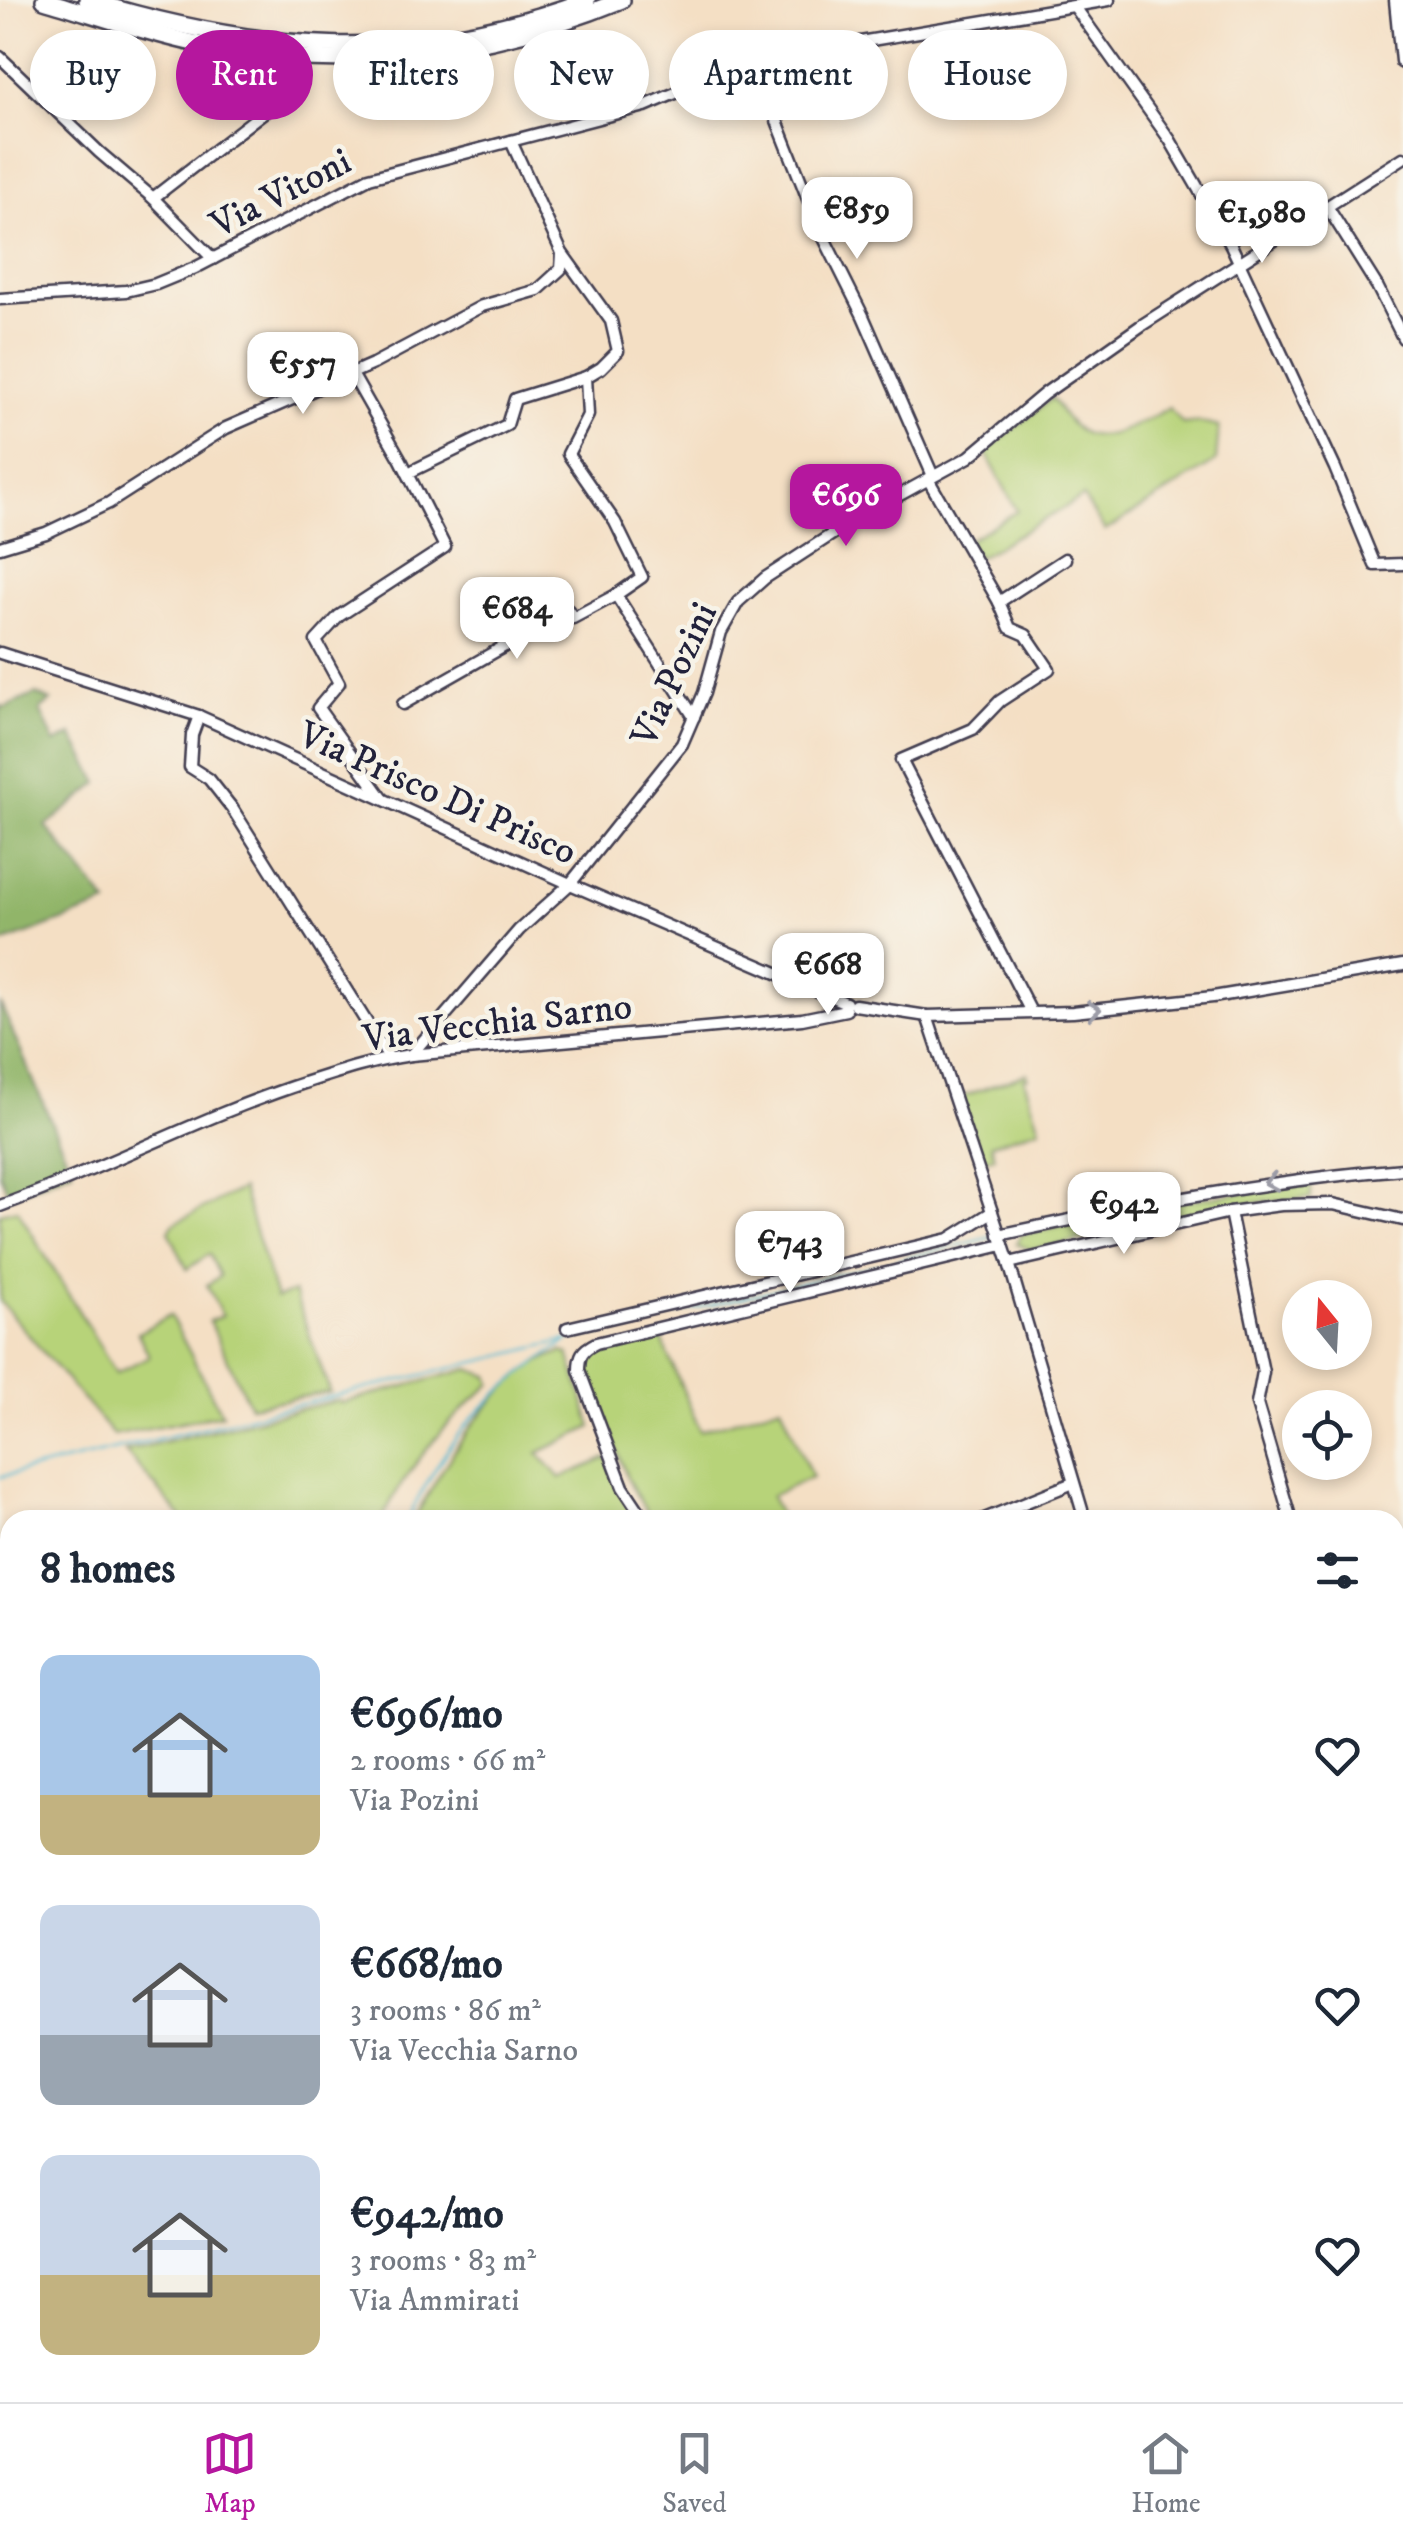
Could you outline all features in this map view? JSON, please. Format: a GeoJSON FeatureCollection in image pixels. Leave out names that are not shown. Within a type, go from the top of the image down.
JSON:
{"type":"FeatureCollection","features":[{"type":"Feature","properties":{"kind":"highway"},"geometry":{"type":"LineString","coordinates":[[44,0],[176,36]]}},
{"type":"Feature","properties":{"kind":"highway"},"geometry":{"type":"LineString","coordinates":[[87,0],[190,30]]}},
{"type":"Feature","properties":{"kind":"highway"},"geometry":{"type":"LineString","coordinates":[[313,46],[442,38],[511,24],[587,0]]}},
{"type":"Feature","properties":{"kind":"highway"},"geometry":{"type":"LineString","coordinates":[[313,53],[361,58],[443,51],[547,27],[622,0]]}},
{"type":"Feature","properties":{"kind":"main road"},"geometry":{"type":"LineString","coordinates":[[1397,0],[1403,61]]}},
{"type":"Feature","properties":{"kind":"street","name":"Via Vitoni"},"geometry":{"type":"LineString","coordinates":[[888,38],[1109,0]]}},
{"type":"Feature","properties":{"kind":"street"},"geometry":{"type":"LineString","coordinates":[[1075,7],[1170,140],[1238,261],[1335,468],[1375,565],[1403,564]]}},
{"type":"Feature","properties":{"kind":"street"},"geometry":{"type":"LineString","coordinates":[[0,57],[213,259]]}},
{"type":"Feature","properties":{"kind":"street","name":"Via Vitoni"},"geometry":{"type":"LineString","coordinates":[[0,299],[126,291],[156,284],[213,259],[369,178],[645,106],[669,96]]}},
{"type":"Feature","properties":{"kind":"street"},"geometry":{"type":"LineString","coordinates":[[153,198],[254,120]]}},
{"type":"Feature","properties":{"kind":"street"},"geometry":{"type":"LineString","coordinates":[[777,120],[821,232],[862,316],[931,478],[1010,628],[1026,635],[1049,668],[1000,701],[972,728],[901,760],[1032,1012]]}},
{"type":"Feature","properties":{"kind":"street"},"geometry":{"type":"LineString","coordinates":[[408,474],[507,425],[516,399],[586,377],[618,351],[612,322],[562,253],[511,141]]}},
{"type":"Feature","properties":{"kind":"street","name":"Via Pozini"},"geometry":{"type":"LineString","coordinates":[[411,1055],[458,996],[519,930],[570,884],[672,757],[694,717],[721,632],[738,602],[765,578],[854,520],[969,457],[1044,394],[1238,261],[1403,158]]}},
{"type":"Feature","properties":{"kind":"street"},"geometry":{"type":"LineString","coordinates":[[1328,208],[1377,286],[1403,338]]}},
{"type":"Feature","properties":{"kind":"street"},"geometry":{"type":"LineString","coordinates":[[0,547],[46,533],[93,510],[226,428],[352,374],[482,306],[538,290],[560,269],[562,253]]}},
{"type":"Feature","properties":{"kind":"street"},"geometry":{"type":"LineString","coordinates":[[352,374],[444,547],[339,616],[316,641],[340,683],[318,708],[384,801]]}},
{"type":"Feature","properties":{"kind":"street"},"geometry":{"type":"LineString","coordinates":[[402,704],[568,610],[573,618],[642,576],[615,522],[568,454],[588,415],[586,377]]}},
{"type":"Feature","properties":{"kind":"street"},"geometry":{"type":"LineString","coordinates":[[999,602],[1065,559]]}},
{"type":"Feature","properties":{"kind":"street"},"geometry":{"type":"LineString","coordinates":[[616,595],[694,717]]}},
{"type":"Feature","properties":{"kind":"street","name":"Via Prisco Di Prisco"},"geometry":{"type":"LineString","coordinates":[[0,653],[199,716],[849,1006]]}},
{"type":"Feature","properties":{"kind":"street"},"geometry":{"type":"LineString","coordinates":[[199,716],[192,736],[190,767],[209,780],[232,808],[389,1058]]}},
{"type":"Feature","properties":{"kind":"street"},"geometry":{"type":"LineString","coordinates":[[849,1006],[927,1016],[1073,1012],[1213,997],[1403,965]]}},
{"type":"Feature","properties":{"kind":"street","name":"Via Vecchia Sarno"},"geometry":{"type":"LineString","coordinates":[[0,1206],[54,1187],[224,1110],[389,1058],[802,1019],[849,1006]]}},
{"type":"Feature","properties":{"kind":"street"},"geometry":{"type":"LineString","coordinates":[[927,1016],[1009,1263],[1081,1510]]}},
{"type":"Feature","properties":{"kind":"street"},"geometry":{"type":"LineString","coordinates":[[639,1510],[623,1486],[579,1370],[583,1349],[596,1343],[1168,1199],[1318,1176],[1403,1169]]}},
{"type":"Feature","properties":{"kind":"street"},"geometry":{"type":"LineString","coordinates":[[1317,1203],[1318,1176]]}},
{"type":"Feature","properties":{"kind":"street"},"geometry":{"type":"LineString","coordinates":[[1168,1199],[1174,1225]]}},
{"type":"Feature","properties":{"kind":"street"},"geometry":{"type":"LineString","coordinates":[[1009,1263],[1230,1212],[1317,1203],[1403,1220]]}},
{"type":"Feature","properties":{"kind":"street"},"geometry":{"type":"LineString","coordinates":[[568,1328],[949,1239],[992,1212]]}},
{"type":"Feature","properties":{"kind":"street"},"geometry":{"type":"LineString","coordinates":[[1230,1212],[1263,1372],[1257,1404],[1288,1510]]}},
{"type":"Feature","properties":{"kind":"street"},"geometry":{"type":"LineString","coordinates":[[1007,1510],[1073,1483]]}},
{"type":"Feature","properties":{"kind":"green space"},"geometry":{"type":"Polygon","coordinates":[[[1052,398],[1072,425],[1094,436],[1120,432],[1169,408],[1183,424],[1198,422],[1219,427],[1216,461],[1105,531],[1083,497],[977,558],[967,541],[1017,511],[985,451],[1052,398]]]}},
{"type":"Feature","properties":{"kind":"green space"},"geometry":{"type":"Polygon","coordinates":[[[36,694],[51,701],[40,710],[55,743],[72,735],[99,783],[46,826],[108,904],[0,944],[0,705],[3,708],[36,694]]]}},
{"type":"Feature","properties":{"kind":"green space"},"geometry":{"type":"Polygon","coordinates":[[[0,1003],[72,1170],[9,1196],[0,1174],[0,1003]]]}},
{"type":"Feature","properties":{"kind":"green space"},"geometry":{"type":"Polygon","coordinates":[[[1027,1073],[1024,1079],[1040,1128],[991,1144],[995,1157],[982,1161],[961,1097],[1027,1073]]]}},
{"type":"Feature","properties":{"kind":"green space"},"geometry":{"type":"Polygon","coordinates":[[[1311,1183],[1311,1198],[1252,1203],[1179,1218],[1175,1202],[1311,1183]]]}},
{"type":"Feature","properties":{"kind":"green space"},"geometry":{"type":"Polygon","coordinates":[[[242,1189],[276,1298],[294,1292],[330,1392],[250,1406],[209,1321],[222,1316],[207,1285],[220,1276],[209,1254],[187,1269],[169,1231],[173,1224],[242,1189]]]}},
{"type":"Feature","properties":{"kind":"green space"},"geometry":{"type":"Polygon","coordinates":[[[1164,1203],[1167,1213],[1114,1226],[1108,1235],[1031,1250],[1016,1244],[1020,1235],[1164,1203]]]}},
{"type":"Feature","properties":{"kind":"green space"},"geometry":{"type":"Polygon","coordinates":[[[17,1209],[116,1373],[149,1356],[138,1333],[170,1315],[222,1414],[113,1435],[0,1301],[0,1213],[17,1209]]]}},
{"type":"Feature","properties":{"kind":"green space"},"geometry":{"type":"Polygon","coordinates":[[[661,1337],[700,1431],[781,1405],[812,1477],[771,1496],[777,1510],[645,1510],[627,1478],[585,1361],[596,1353],[661,1337]]]}},
{"type":"Feature","properties":{"kind":"green space"},"geometry":{"type":"Polygon","coordinates":[[[562,1352],[569,1354],[592,1427],[538,1453],[560,1478],[607,1458],[634,1510],[420,1510],[474,1422],[515,1379],[562,1352]]]}},
{"type":"Feature","properties":{"kind":"green space"},"geometry":{"type":"Polygon","coordinates":[[[469,1369],[489,1376],[492,1384],[429,1446],[387,1510],[175,1510],[125,1451],[339,1400],[341,1403],[469,1369]]]}},
{"type":"Feature","properties":{"kind":"waterway"},"geometry":{"type":"LineString","coordinates":[[0,1477],[993,1237]]}},
{"type":"Feature","properties":{"kind":"waterway"},"geometry":{"type":"LineString","coordinates":[[412,1510],[439,1462],[472,1419],[512,1381],[566,1342]]}}]}
